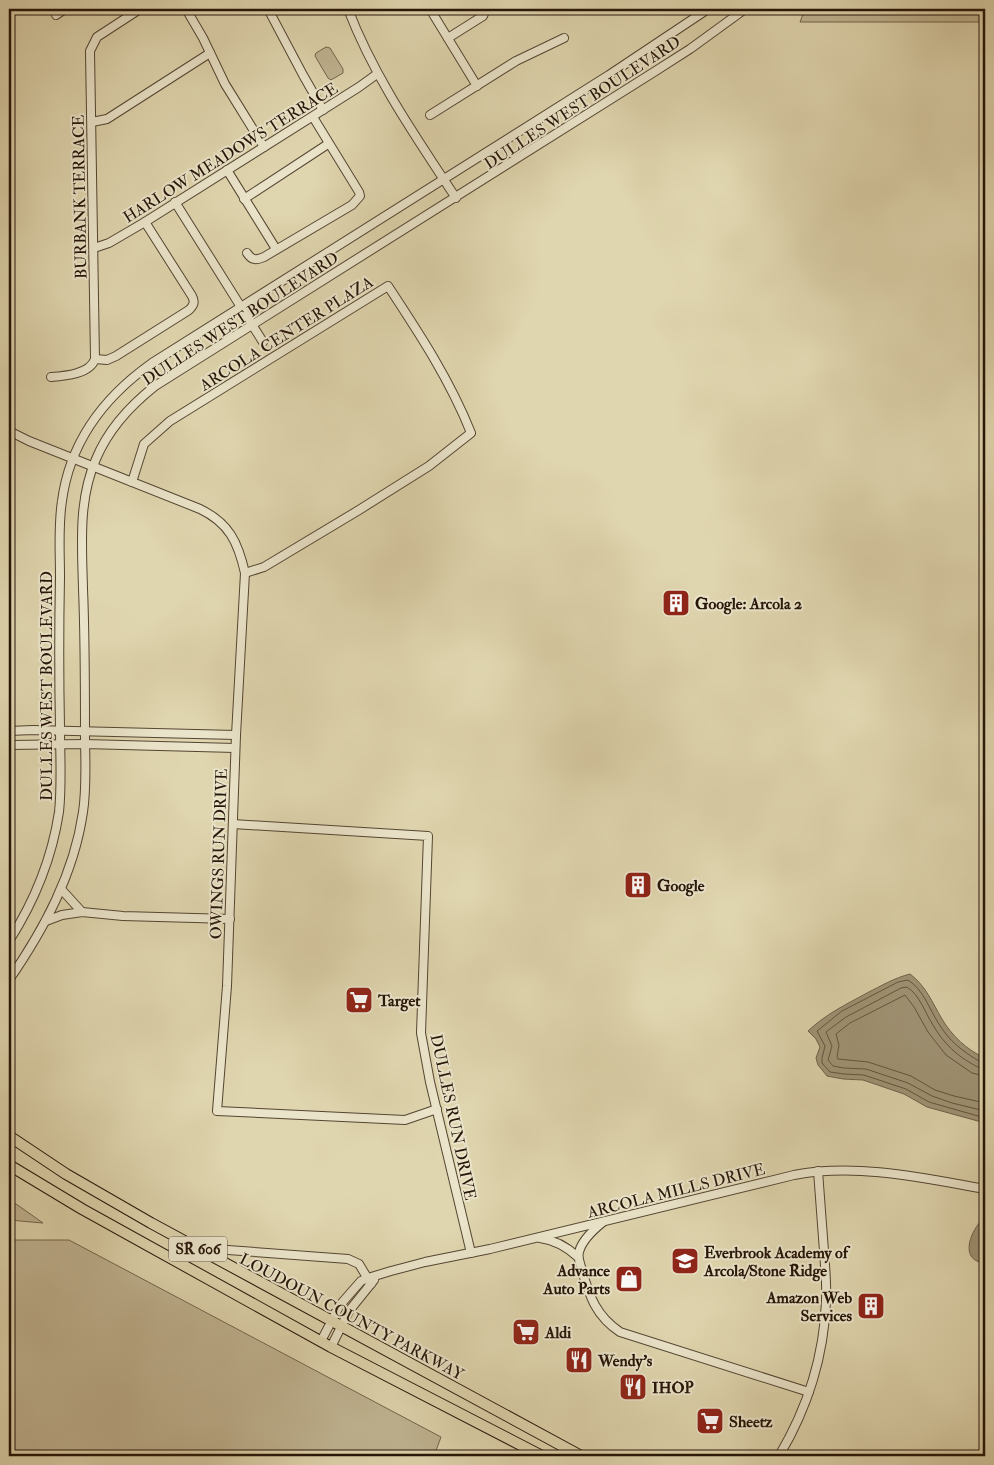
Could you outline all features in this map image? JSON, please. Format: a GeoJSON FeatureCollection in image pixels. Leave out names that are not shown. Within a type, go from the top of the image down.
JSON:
{"type":"FeatureCollection","features":[{"type":"Feature","properties":{"kind":"main road","name":"LOUDOUN COUNTY PARKWAY"},"geometry":{"type":"LineString","coordinates":[[9,1136],[66,1174],[151,1223],[581,1456]]}},
{"type":"Feature","properties":{"kind":"main road","name":"SR 606"},"geometry":{"type":"LineString","coordinates":[[9,1165],[82,1209],[331,1347],[542,1456]]}},
{"type":"Feature","properties":{"kind":"street"},"geometry":{"type":"LineString","coordinates":[[56,14],[65,9]]}},
{"type":"Feature","properties":{"kind":"street","name":"BURBANK TERRACE"},"geometry":{"type":"LineString","coordinates":[[95,359],[90,58],[92,45],[97,37],[140,9]]}},
{"type":"Feature","properties":{"kind":"street"},"geometry":{"type":"LineString","coordinates":[[186,9],[225,84],[264,147]]}},
{"type":"Feature","properties":{"kind":"street"},"geometry":{"type":"LineString","coordinates":[[268,9],[323,110]]}},
{"type":"Feature","properties":{"kind":"street"},"geometry":{"type":"LineString","coordinates":[[348,9],[377,74],[421,146],[456,198]]}},
{"type":"Feature","properties":{"kind":"street"},"geometry":{"type":"LineString","coordinates":[[430,9],[477,86]]}},
{"type":"Feature","properties":{"kind":"street"},"geometry":{"type":"LineString","coordinates":[[448,38],[483,16],[486,9]]}},
{"type":"Feature","properties":{"kind":"street","name":"DULLES WEST BOULEVARD"},"geometry":{"type":"LineString","coordinates":[[9,941],[35,894],[43,874],[52,845],[59,811],[61,775],[61,514],[65,485],[73,459],[79,444],[93,420],[110,398],[132,377],[152,363],[609,75],[708,9]]}},
{"type":"Feature","properties":{"kind":"street","name":"DULLES WEST BOULEVARD"},"geometry":{"type":"LineString","coordinates":[[9,980],[46,921],[61,889],[74,853],[83,812],[85,792],[85,731],[82,516],[93,467],[100,450],[117,424],[155,386],[690,49],[745,9]]}},
{"type":"Feature","properties":{"kind":"street"},"geometry":{"type":"LineString","coordinates":[[430,115],[516,61],[564,38]]}},
{"type":"Feature","properties":{"kind":"street"},"geometry":{"type":"LineString","coordinates":[[92,122],[107,119],[210,53]]}},
{"type":"Feature","properties":{"kind":"street","name":"HARLOW MEADOWS TERRACE"},"geometry":{"type":"LineString","coordinates":[[94,248],[108,243],[145,222],[313,117],[377,74]]}},
{"type":"Feature","properties":{"kind":"street"},"geometry":{"type":"LineString","coordinates":[[247,253],[251,259],[259,259],[352,205],[360,196],[313,117]]}},
{"type":"Feature","properties":{"kind":"street"},"geometry":{"type":"LineString","coordinates":[[244,199],[328,144]]}},
{"type":"Feature","properties":{"kind":"street"},"geometry":{"type":"LineString","coordinates":[[227,170],[276,249]]}},
{"type":"Feature","properties":{"kind":"street"},"geometry":{"type":"LineString","coordinates":[[175,202],[263,342]]}},
{"type":"Feature","properties":{"kind":"street"},"geometry":{"type":"LineString","coordinates":[[51,377],[88,369],[93,365],[95,359],[107,360],[116,356],[194,305],[192,296],[145,222]]}},
{"type":"Feature","properties":{"kind":"street","name":"ARCOLA CENTER PLAZA"},"geometry":{"type":"LineString","coordinates":[[132,482],[144,444],[170,421],[388,286],[428,346],[457,400],[471,433],[429,466],[359,510],[264,568],[245,573]]}},
{"type":"Feature","properties":{"kind":"street","name":"OWINGS RUN DRIVE"},"geometry":{"type":"LineString","coordinates":[[9,431],[21,438],[200,509],[220,520],[235,540],[245,573],[235,748],[227,986],[217,1111],[404,1120],[437,1109]]}},
{"type":"Feature","properties":{"kind":"street"},"geometry":{"type":"LineString","coordinates":[[9,731],[236,735]]}},
{"type":"Feature","properties":{"kind":"street"},"geometry":{"type":"LineString","coordinates":[[9,745],[85,744],[235,748]]}},
{"type":"Feature","properties":{"kind":"street","name":"DULLES RUN DRIVE"},"geometry":{"type":"LineString","coordinates":[[233,824],[428,836],[420,1025],[423,1050],[470,1252]]}},
{"type":"Feature","properties":{"kind":"street"},"geometry":{"type":"LineString","coordinates":[[61,889],[82,912]]}},
{"type":"Feature","properties":{"kind":"street"},"geometry":{"type":"LineString","coordinates":[[46,921],[62,915],[82,912],[123,916],[230,919]]}},
{"type":"Feature","properties":{"kind":"street"},"geometry":{"type":"LineString","coordinates":[[780,1456],[809,1392],[818,1359],[825,1319],[826,1301],[818,1171]]}},
{"type":"Feature","properties":{"kind":"street","name":"ARCOLA MILLS DRIVE"},"geometry":{"type":"LineString","coordinates":[[321,1341],[330,1321],[349,1293],[360,1281],[370,1281],[377,1276],[405,1267],[604,1222],[794,1175],[818,1171],[859,1171],[922,1178],[985,1189]]}},
{"type":"Feature","properties":{"kind":"street"},"geometry":{"type":"LineString","coordinates":[[578,1257],[582,1245],[592,1232],[604,1222]]}},
{"type":"Feature","properties":{"kind":"street"},"geometry":{"type":"LineString","coordinates":[[538,1237],[559,1244],[578,1257],[594,1305],[607,1322],[620,1332],[809,1392]]}},
{"type":"Feature","properties":{"kind":"street"},"geometry":{"type":"LineString","coordinates":[[228,1250],[348,1259],[359,1264],[370,1281],[349,1311],[331,1347]]}},
{"type":"Feature","properties":{"kind":"shaded area"},"geometry":{"type":"Polygon","coordinates":[[[805,9],[985,9],[985,22],[800,22],[805,9]]]}},
{"type":"Feature","properties":{"kind":"shaded area"},"geometry":{"type":"Polygon","coordinates":[[[326,47],[330,48],[343,69],[343,73],[331,80],[315,56],[316,53],[326,47]]]}},
{"type":"Feature","properties":{"kind":"shaded area"},"geometry":{"type":"Polygon","coordinates":[[[9,1199],[43,1223],[9,1220],[9,1199]]]}},
{"type":"Feature","properties":{"kind":"shaded area"},"geometry":{"type":"Polygon","coordinates":[[[9,1240],[69,1240],[441,1437],[434,1456],[9,1456],[9,1240]]]}},
{"type":"Feature","properties":{"kind":"water"},"geometry":{"type":"Polygon","coordinates":[[[910,974],[925,989],[955,1037],[966,1047],[985,1058],[985,1123],[927,1107],[904,1094],[863,1080],[827,1076],[818,1065],[816,1058],[820,1047],[816,1039],[808,1031],[843,1006],[888,982],[910,974]]]}},
{"type":"Feature","properties":{"kind":"water"},"geometry":{"type":"Polygon","coordinates":[[[981,1221],[985,1221],[985,1263],[977,1261],[972,1257],[969,1246],[970,1239],[981,1221]]]}},
{"type":"Feature","properties":{"kind":"place","name":"Google: Arcola 2"},"geometry":{"type":"Point","coordinates":[676,603]}},
{"type":"Feature","properties":{"kind":"place","name":"Google"},"geometry":{"type":"Point","coordinates":[638,885]}},
{"type":"Feature","properties":{"kind":"place","name":"Target"},"geometry":{"type":"Point","coordinates":[359,1000]}},
{"type":"Feature","properties":{"kind":"place","name":"Everbrook Academy of Arcola/Stone Ridge"},"geometry":{"type":"Point","coordinates":[685,1261]}},
{"type":"Feature","properties":{"kind":"place","name":"Advance Auto Parts"},"geometry":{"type":"Point","coordinates":[629,1279]}},
{"type":"Feature","properties":{"kind":"place","name":"Amazon Web Services"},"geometry":{"type":"Point","coordinates":[871,1306]}},
{"type":"Feature","properties":{"kind":"place","name":"Aldi"},"geometry":{"type":"Point","coordinates":[526,1332]}},
{"type":"Feature","properties":{"kind":"place","name":"Wendy's"},"geometry":{"type":"Point","coordinates":[579,1360]}},
{"type":"Feature","properties":{"kind":"place","name":"IHOP"},"geometry":{"type":"Point","coordinates":[633,1387]}},
{"type":"Feature","properties":{"kind":"place","name":"Sheetz"},"geometry":{"type":"Point","coordinates":[710,1421]}}]}
